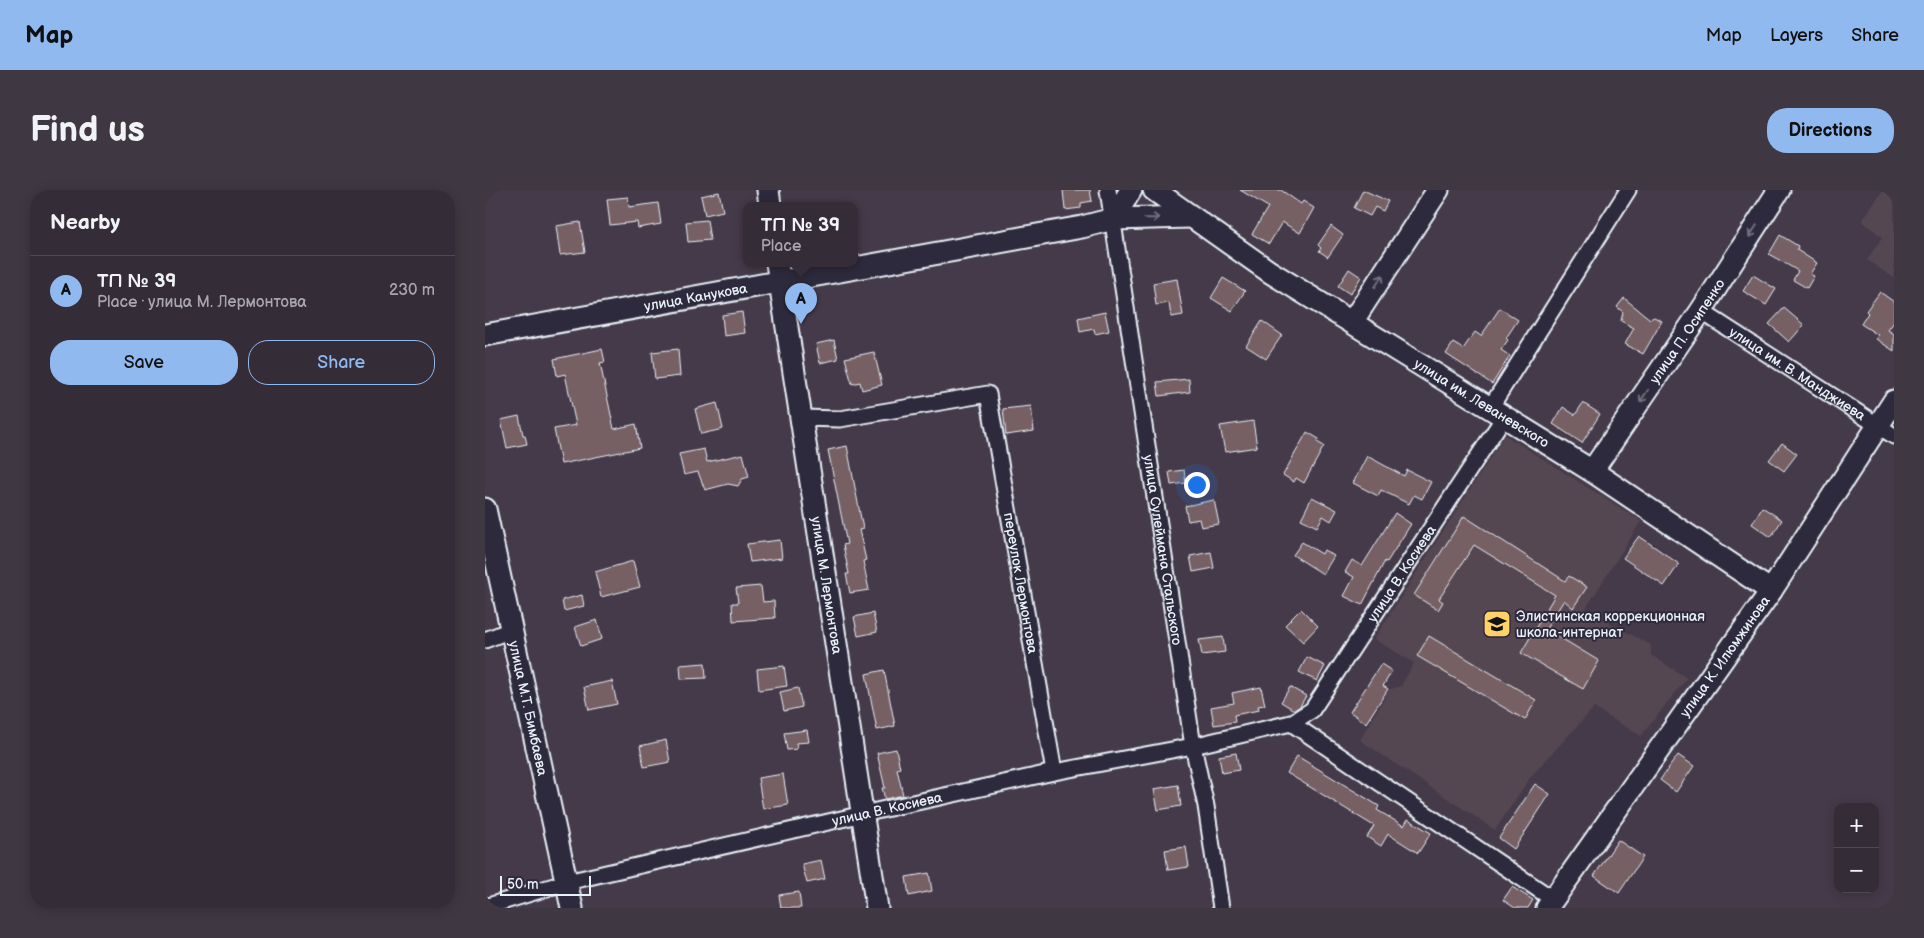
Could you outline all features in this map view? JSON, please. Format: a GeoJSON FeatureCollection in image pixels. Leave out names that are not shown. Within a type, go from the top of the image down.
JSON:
{"type":"FeatureCollection","features":[{"type":"Feature","properties":{"kind":"street","name":"улица Сулеймана Стальского"},"geometry":{"type":"LineString","coordinates":[[1108,190],[1193,746],[1206,806],[1221,908]]}},
{"type":"Feature","properties":{"kind":"street"},"geometry":{"type":"LineString","coordinates":[[1113,219],[1131,190]]}},
{"type":"Feature","properties":{"kind":"street","name":"улица им. Леваневского"},"geometry":{"type":"LineString","coordinates":[[1154,190],[1270,272],[1592,471],[1771,591]]}},
{"type":"Feature","properties":{"kind":"street"},"geometry":{"type":"LineString","coordinates":[[1352,322],[1438,190]]}},
{"type":"Feature","properties":{"kind":"street"},"geometry":{"type":"LineString","coordinates":[[1497,412],[1628,190]]}},
{"type":"Feature","properties":{"kind":"street","name":"улица П. Осипенко"},"geometry":{"type":"LineString","coordinates":[[1592,471],[1701,311],[1779,190]]}},
{"type":"Feature","properties":{"kind":"street"},"geometry":{"type":"LineString","coordinates":[[1113,219],[1191,217]]}},
{"type":"Feature","properties":{"kind":"street","name":"улица Канукова"},"geometry":{"type":"LineString","coordinates":[[858,260],[1081,227],[1113,219]]}},
{"type":"Feature","properties":{"kind":"street","name":"улица Канукова"},"geometry":{"type":"LineString","coordinates":[[485,335],[778,272],[812,267]]}},
{"type":"Feature","properties":{"kind":"street","name":"улица М. Лермонтова"},"geometry":{"type":"LineString","coordinates":[[778,272],[877,908]]}},
{"type":"Feature","properties":{"kind":"street","name":"улица им. В. Манджиева"},"geometry":{"type":"LineString","coordinates":[[1701,311],[1886,430]]}},
{"type":"Feature","properties":{"kind":"street","name":"переулок Лермонтова"},"geometry":{"type":"LineString","coordinates":[[802,418],[840,419],[988,394],[1054,772]]}},
{"type":"Feature","properties":{"kind":"street","name":"улица К. Илюмжинова"},"geometry":{"type":"LineString","coordinates":[[1551,904],[1886,430],[1894,401]]}},
{"type":"Feature","properties":{"kind":"street","name":"улица В. Косиева"},"geometry":{"type":"LineString","coordinates":[[485,907],[567,882],[863,814],[1054,772],[1193,746],[1291,723],[1312,710],[1497,412]]}},
{"type":"Feature","properties":{"kind":"street","name":"улица М.Т. Бимбаева"},"geometry":{"type":"LineString","coordinates":[[485,509],[572,908]]}},
{"type":"Feature","properties":{"kind":"street"},"geometry":{"type":"LineString","coordinates":[[485,640],[511,630]]}},
{"type":"Feature","properties":{"kind":"street"},"geometry":{"type":"LineString","coordinates":[[1291,723],[1551,904]]}},
{"type":"Feature","properties":{"kind":"shaded area"},"geometry":{"type":"Polygon","coordinates":[[[1883,190],[1894,190],[1894,278],[1867,260],[1882,237],[1862,221],[1883,190]]]}},
{"type":"Feature","properties":{"kind":"shaded area","name":"Элистинская коррекционная школа-интернат"},"geometry":{"type":"Polygon","coordinates":[[[1505,435],[1641,521],[1585,610],[1651,645],[1651,655],[1687,678],[1641,736],[1594,708],[1532,775],[1495,830],[1360,740],[1390,689],[1401,686],[1414,663],[1374,639],[1505,435]]]}},
{"type":"Feature","properties":{"kind":"building"},"geometry":{"type":"Polygon","coordinates":[[[1063,190],[1090,190],[1092,201],[1081,203],[1081,208],[1065,210],[1063,190]]]}},
{"type":"Feature","properties":{"kind":"building"},"geometry":{"type":"Polygon","coordinates":[[[1240,190],[1281,190],[1301,204],[1303,201],[1314,208],[1300,233],[1282,222],[1269,244],[1252,234],[1268,207],[1240,190]]]}},
{"type":"Feature","properties":{"kind":"building"},"geometry":{"type":"Polygon","coordinates":[[[1363,190],[1388,201],[1383,211],[1375,207],[1370,216],[1354,208],[1363,190]]]}},
{"type":"Feature","properties":{"kind":"building"},"geometry":{"type":"Polygon","coordinates":[[[719,192],[723,211],[705,215],[701,196],[719,192]]]}},
{"type":"Feature","properties":{"kind":"building"},"geometry":{"type":"Polygon","coordinates":[[[628,197],[629,207],[658,203],[661,224],[638,228],[637,222],[610,225],[607,199],[628,197]]]}},
{"type":"Feature","properties":{"kind":"building"},"geometry":{"type":"Polygon","coordinates":[[[707,220],[710,240],[688,242],[686,222],[707,220]]]}},
{"type":"Feature","properties":{"kind":"building"},"geometry":{"type":"Polygon","coordinates":[[[580,222],[585,252],[560,255],[556,226],[580,222]]]}},
{"type":"Feature","properties":{"kind":"building"},"geometry":{"type":"Polygon","coordinates":[[[1331,226],[1343,235],[1328,257],[1319,251],[1321,248],[1318,245],[1331,226]]]}},
{"type":"Feature","properties":{"kind":"building"},"geometry":{"type":"Polygon","coordinates":[[[1780,235],[1798,246],[1797,250],[1817,263],[1810,274],[1814,276],[1807,288],[1793,280],[1798,271],[1769,254],[1780,235]]]}},
{"type":"Feature","properties":{"kind":"building"},"geometry":{"type":"Polygon","coordinates":[[[1349,269],[1361,277],[1350,294],[1338,286],[1349,269]]]}},
{"type":"Feature","properties":{"kind":"building"},"geometry":{"type":"Polygon","coordinates":[[[1753,275],[1776,289],[1766,305],[1743,291],[1753,275]]]}},
{"type":"Feature","properties":{"kind":"building"},"geometry":{"type":"Polygon","coordinates":[[[1223,278],[1245,291],[1232,311],[1211,298],[1223,278]]]}},
{"type":"Feature","properties":{"kind":"building"},"geometry":{"type":"Polygon","coordinates":[[[1177,279],[1183,315],[1171,317],[1169,303],[1156,305],[1153,283],[1177,279]]]}},
{"type":"Feature","properties":{"kind":"building"},"geometry":{"type":"Polygon","coordinates":[[[1880,292],[1894,302],[1894,322],[1888,330],[1894,334],[1894,351],[1876,339],[1878,335],[1861,324],[1868,313],[1866,311],[1880,292]]]}},
{"type":"Feature","properties":{"kind":"building"},"geometry":{"type":"Polygon","coordinates":[[[1624,298],[1650,319],[1654,317],[1662,321],[1643,354],[1625,344],[1634,328],[1621,321],[1623,312],[1617,307],[1624,298]]]}},
{"type":"Feature","properties":{"kind":"building"},"geometry":{"type":"Polygon","coordinates":[[[1500,308],[1518,320],[1506,338],[1508,340],[1501,350],[1510,356],[1492,384],[1446,354],[1453,343],[1463,349],[1475,332],[1481,336],[1500,308]]]}},
{"type":"Feature","properties":{"kind":"building"},"geometry":{"type":"Polygon","coordinates":[[[1784,308],[1804,325],[1789,342],[1769,324],[1784,308]]]}},
{"type":"Feature","properties":{"kind":"building"},"geometry":{"type":"Polygon","coordinates":[[[742,312],[745,333],[724,336],[722,315],[742,312]]]}},
{"type":"Feature","properties":{"kind":"building"},"geometry":{"type":"Polygon","coordinates":[[[1105,312],[1109,331],[1095,334],[1094,329],[1080,332],[1078,318],[1105,312]]]}},
{"type":"Feature","properties":{"kind":"building"},"geometry":{"type":"Polygon","coordinates":[[[1262,321],[1282,335],[1266,359],[1246,346],[1262,321]]]}},
{"type":"Feature","properties":{"kind":"building"},"geometry":{"type":"Polygon","coordinates":[[[834,340],[838,359],[820,363],[816,344],[834,340]]]}},
{"type":"Feature","properties":{"kind":"building"},"geometry":{"type":"Polygon","coordinates":[[[602,349],[605,362],[600,363],[614,429],[636,424],[640,448],[561,464],[554,429],[576,425],[565,374],[557,376],[554,359],[602,349]]]}},
{"type":"Feature","properties":{"kind":"building"},"geometry":{"type":"Polygon","coordinates":[[[678,349],[680,376],[655,379],[652,352],[678,349]]]}},
{"type":"Feature","properties":{"kind":"building"},"geometry":{"type":"Polygon","coordinates":[[[874,352],[882,385],[862,390],[860,382],[852,384],[845,358],[874,352]]]}},
{"type":"Feature","properties":{"kind":"building"},"geometry":{"type":"Polygon","coordinates":[[[1189,379],[1190,392],[1159,396],[1157,382],[1189,379]]]}},
{"type":"Feature","properties":{"kind":"building"},"geometry":{"type":"Polygon","coordinates":[[[717,403],[723,429],[701,434],[695,409],[717,403]]]}},
{"type":"Feature","properties":{"kind":"building"},"geometry":{"type":"Polygon","coordinates":[[[1583,403],[1600,414],[1582,443],[1553,424],[1563,407],[1575,415],[1583,403]]]}},
{"type":"Feature","properties":{"kind":"building"},"geometry":{"type":"Polygon","coordinates":[[[1031,406],[1034,431],[1006,435],[1003,409],[1031,406]]]}},
{"type":"Feature","properties":{"kind":"building"},"geometry":{"type":"Polygon","coordinates":[[[519,416],[527,444],[507,448],[501,420],[519,416]]]}},
{"type":"Feature","properties":{"kind":"building"},"geometry":{"type":"Polygon","coordinates":[[[1253,421],[1257,447],[1225,452],[1220,426],[1253,421]]]}},
{"type":"Feature","properties":{"kind":"building"},"geometry":{"type":"Polygon","coordinates":[[[1307,432],[1319,439],[1317,442],[1324,446],[1304,483],[1296,478],[1294,482],[1283,475],[1307,432]]]}},
{"type":"Feature","properties":{"kind":"building"},"geometry":{"type":"Polygon","coordinates":[[[1782,443],[1797,454],[1784,471],[1769,460],[1782,443]]]}},
{"type":"Feature","properties":{"kind":"building"},"geometry":{"type":"Polygon","coordinates":[[[847,446],[863,529],[859,530],[866,560],[863,561],[869,590],[850,593],[846,574],[849,574],[843,545],[847,544],[828,450],[847,446]]]}},
{"type":"Feature","properties":{"kind":"building"},"geometry":{"type":"Polygon","coordinates":[[[704,449],[707,462],[743,454],[749,477],[742,479],[738,486],[728,484],[705,490],[698,472],[684,475],[679,454],[704,449]]]}},
{"type":"Feature","properties":{"kind":"building"},"geometry":{"type":"Polygon","coordinates":[[[1367,456],[1404,476],[1407,470],[1431,482],[1422,499],[1414,495],[1409,504],[1381,490],[1378,496],[1353,483],[1367,456]]]}},
{"type":"Feature","properties":{"kind":"building"},"geometry":{"type":"Polygon","coordinates":[[[1184,470],[1186,483],[1171,485],[1169,472],[1184,470]]]}},
{"type":"Feature","properties":{"kind":"building"},"geometry":{"type":"Polygon","coordinates":[[[1312,497],[1337,510],[1331,521],[1323,516],[1317,527],[1301,519],[1312,497]]]}},
{"type":"Feature","properties":{"kind":"building"},"geometry":{"type":"Polygon","coordinates":[[[1214,500],[1219,524],[1201,527],[1199,519],[1188,521],[1185,506],[1214,500]]]}},
{"type":"Feature","properties":{"kind":"building"},"geometry":{"type":"Polygon","coordinates":[[[1762,507],[1782,520],[1771,537],[1752,524],[1762,507]]]}},
{"type":"Feature","properties":{"kind":"building"},"geometry":{"type":"Polygon","coordinates":[[[1395,513],[1411,524],[1387,562],[1385,561],[1362,605],[1344,596],[1354,577],[1345,572],[1352,560],[1362,566],[1395,513]]]}},
{"type":"Feature","properties":{"kind":"building"},"geometry":{"type":"Polygon","coordinates":[[[1464,516],[1565,581],[1569,576],[1587,587],[1573,608],[1564,600],[1546,629],[1599,661],[1583,689],[1521,653],[1555,595],[1474,545],[1439,599],[1443,602],[1438,610],[1414,595],[1464,516]]]}},
{"type":"Feature","properties":{"kind":"building"},"geometry":{"type":"Polygon","coordinates":[[[1639,536],[1679,564],[1664,586],[1623,558],[1639,536]]]}},
{"type":"Feature","properties":{"kind":"building"},"geometry":{"type":"Polygon","coordinates":[[[780,540],[782,558],[750,562],[747,544],[780,540]]]}},
{"type":"Feature","properties":{"kind":"building"},"geometry":{"type":"Polygon","coordinates":[[[1302,542],[1322,554],[1324,550],[1334,556],[1323,574],[1293,555],[1302,542]]]}},
{"type":"Feature","properties":{"kind":"building"},"geometry":{"type":"Polygon","coordinates":[[[1211,552],[1214,568],[1193,572],[1190,556],[1211,552]]]}},
{"type":"Feature","properties":{"kind":"building"},"geometry":{"type":"Polygon","coordinates":[[[633,561],[640,587],[601,597],[595,572],[633,561]]]}},
{"type":"Feature","properties":{"kind":"building"},"geometry":{"type":"Polygon","coordinates":[[[761,586],[763,602],[774,601],[775,618],[733,621],[732,603],[738,603],[736,588],[761,586]]]}},
{"type":"Feature","properties":{"kind":"building"},"geometry":{"type":"Polygon","coordinates":[[[582,595],[584,606],[564,611],[562,600],[582,595]]]}},
{"type":"Feature","properties":{"kind":"building"},"geometry":{"type":"Polygon","coordinates":[[[1301,609],[1318,626],[1303,642],[1285,625],[1301,609]]]}},
{"type":"Feature","properties":{"kind":"building"},"geometry":{"type":"Polygon","coordinates":[[[873,613],[877,632],[858,636],[854,617],[873,613]]]}},
{"type":"Feature","properties":{"kind":"building"},"geometry":{"type":"Polygon","coordinates":[[[597,620],[602,639],[581,646],[575,627],[597,620]]]}},
{"type":"Feature","properties":{"kind":"building"},"geometry":{"type":"Polygon","coordinates":[[[1429,636],[1536,700],[1525,720],[1417,656],[1429,636]]]}},
{"type":"Feature","properties":{"kind":"building"},"geometry":{"type":"Polygon","coordinates":[[[1223,637],[1225,652],[1202,655],[1199,640],[1223,637]]]}},
{"type":"Feature","properties":{"kind":"building"},"geometry":{"type":"Polygon","coordinates":[[[1307,657],[1325,666],[1317,681],[1299,672],[1307,657]]]}},
{"type":"Feature","properties":{"kind":"building"},"geometry":{"type":"Polygon","coordinates":[[[705,663],[706,678],[681,679],[680,665],[705,663]]]}},
{"type":"Feature","properties":{"kind":"building"},"geometry":{"type":"Polygon","coordinates":[[[1381,664],[1392,671],[1383,686],[1388,689],[1366,723],[1350,712],[1381,664]]]}},
{"type":"Feature","properties":{"kind":"building"},"geometry":{"type":"Polygon","coordinates":[[[784,666],[787,686],[759,690],[757,669],[784,666]]]}},
{"type":"Feature","properties":{"kind":"building"},"geometry":{"type":"Polygon","coordinates":[[[884,670],[895,726],[877,730],[866,674],[884,670]]]}},
{"type":"Feature","properties":{"kind":"building"},"geometry":{"type":"Polygon","coordinates":[[[612,681],[617,704],[589,710],[584,687],[612,681]]]}},
{"type":"Feature","properties":{"kind":"building"},"geometry":{"type":"Polygon","coordinates":[[[1261,687],[1265,705],[1258,706],[1259,710],[1234,715],[1235,722],[1214,725],[1211,707],[1234,703],[1232,693],[1261,687]]]}},
{"type":"Feature","properties":{"kind":"building"},"geometry":{"type":"Polygon","coordinates":[[[1290,687],[1306,696],[1300,706],[1294,710],[1281,702],[1290,687]]]}},
{"type":"Feature","properties":{"kind":"building"},"geometry":{"type":"Polygon","coordinates":[[[798,688],[802,707],[784,711],[780,692],[798,688]]]}},
{"type":"Feature","properties":{"kind":"building"},"geometry":{"type":"Polygon","coordinates":[[[807,730],[809,742],[796,743],[797,749],[787,750],[784,733],[807,730]]]}},
{"type":"Feature","properties":{"kind":"building"},"geometry":{"type":"Polygon","coordinates":[[[666,740],[670,762],[644,767],[640,746],[666,740]]]}},
{"type":"Feature","properties":{"kind":"building"},"geometry":{"type":"Polygon","coordinates":[[[896,749],[900,768],[897,769],[903,795],[885,799],[882,788],[885,788],[877,753],[896,749]]]}},
{"type":"Feature","properties":{"kind":"building"},"geometry":{"type":"Polygon","coordinates":[[[1236,753],[1239,770],[1222,773],[1219,756],[1236,753]]]}},
{"type":"Feature","properties":{"kind":"building"},"geometry":{"type":"Polygon","coordinates":[[[1678,755],[1694,766],[1676,792],[1660,780],[1678,755]]]}},
{"type":"Feature","properties":{"kind":"building"},"geometry":{"type":"Polygon","coordinates":[[[1297,756],[1379,806],[1377,810],[1404,826],[1408,819],[1431,833],[1418,853],[1388,834],[1381,846],[1367,837],[1374,826],[1287,773],[1297,756]]]}},
{"type":"Feature","properties":{"kind":"building"},"geometry":{"type":"Polygon","coordinates":[[[783,774],[788,805],[763,809],[758,778],[783,774]]]}},
{"type":"Feature","properties":{"kind":"building"},"geometry":{"type":"Polygon","coordinates":[[[1535,784],[1550,794],[1514,849],[1499,838],[1535,784]]]}},
{"type":"Feature","properties":{"kind":"building"},"geometry":{"type":"Polygon","coordinates":[[[1178,785],[1181,806],[1158,810],[1154,789],[1178,785]]]}},
{"type":"Feature","properties":{"kind":"building"},"geometry":{"type":"Polygon","coordinates":[[[1618,840],[1643,857],[1619,893],[1594,876],[1618,840]]]}},
{"type":"Feature","properties":{"kind":"building"},"geometry":{"type":"Polygon","coordinates":[[[1186,847],[1189,867],[1168,870],[1165,850],[1186,847]]]}},
{"type":"Feature","properties":{"kind":"building"},"geometry":{"type":"Polygon","coordinates":[[[821,860],[825,879],[807,883],[802,864],[821,860]]]}},
{"type":"Feature","properties":{"kind":"building"},"geometry":{"type":"Polygon","coordinates":[[[929,873],[932,891],[909,896],[906,877],[929,873]]]}},
{"type":"Feature","properties":{"kind":"building"},"geometry":{"type":"Polygon","coordinates":[[[1512,887],[1533,900],[1528,908],[1515,908],[1503,900],[1512,887]]]}},
{"type":"Feature","properties":{"kind":"building"},"geometry":{"type":"Polygon","coordinates":[[[799,892],[801,908],[781,908],[779,895],[799,892]]]}},
{"type":"Feature","properties":{"kind":"place","name":"ТП № 39"},"geometry":{"type":"Point","coordinates":[801,324]}},
{"type":"Feature","properties":{"kind":"place","name":"Элистинская коррекционная школа-интернат"},"geometry":{"type":"Point","coordinates":[1497,624]}}]}
